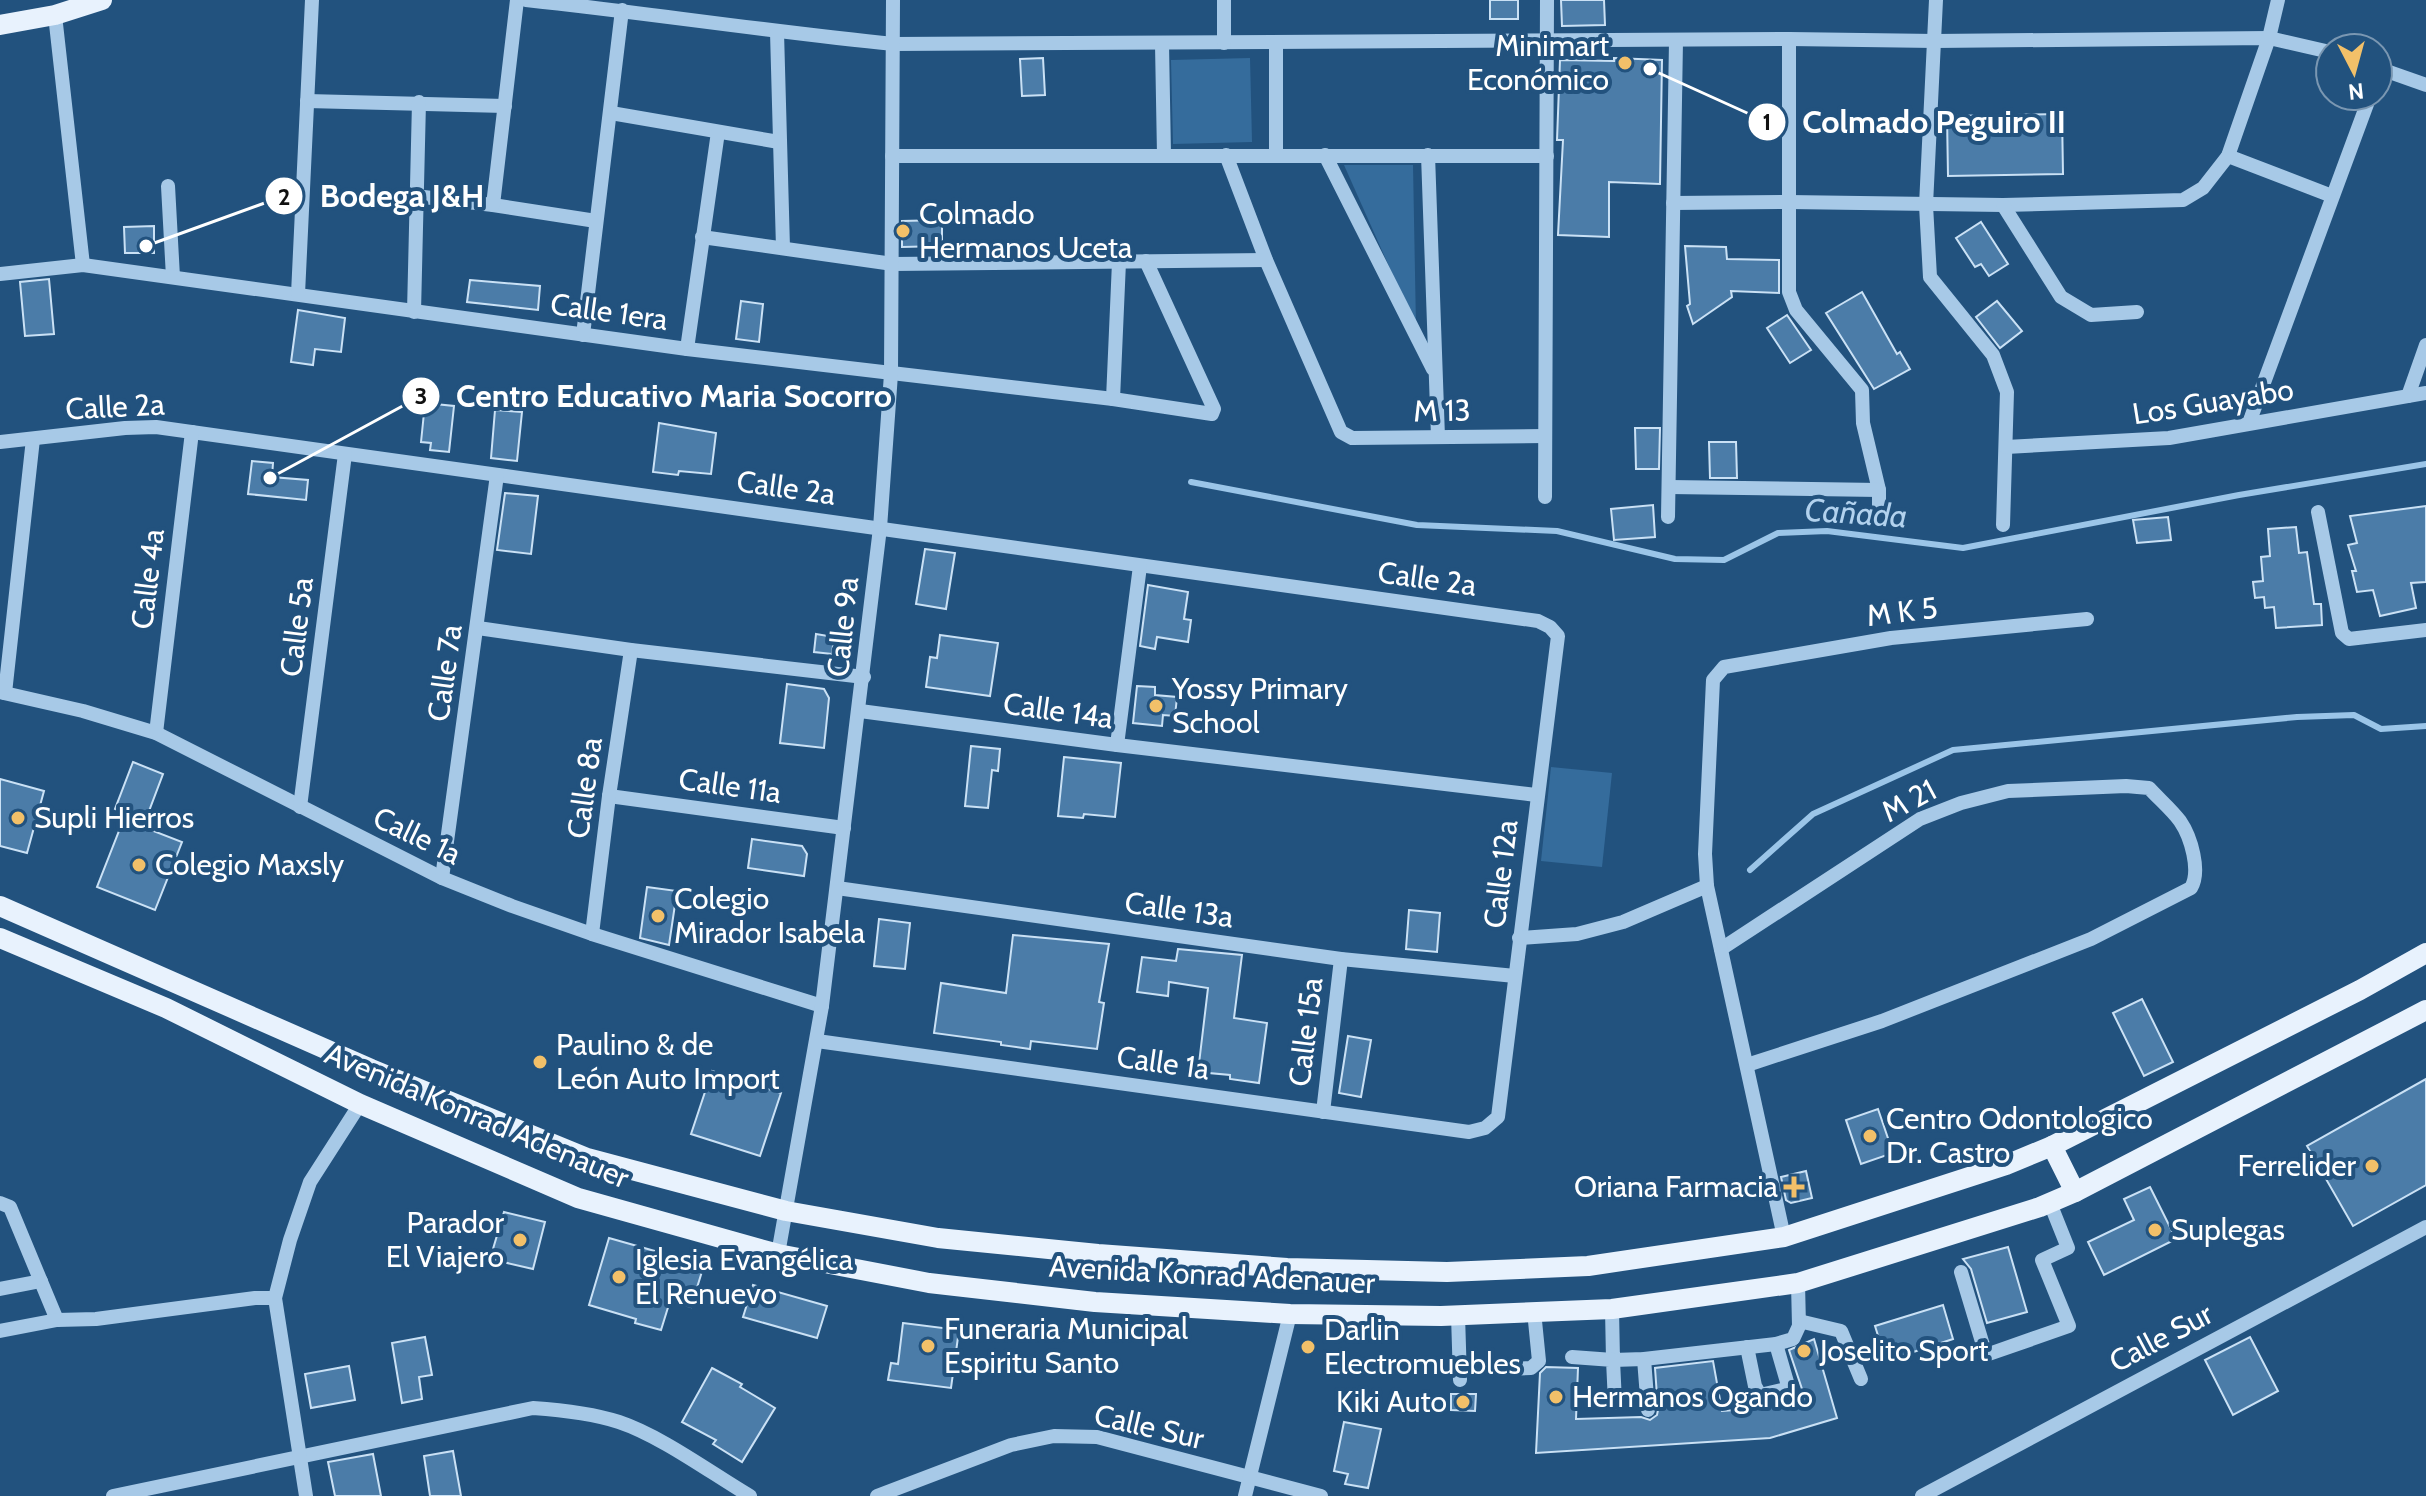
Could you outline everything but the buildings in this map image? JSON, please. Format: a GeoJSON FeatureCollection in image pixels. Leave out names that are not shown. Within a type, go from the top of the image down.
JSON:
{"type":"FeatureCollection","features":[{"type":"Feature","properties":{"kind":"main road"},"geometry":{"type":"LineString","coordinates":[[0,25],[55,15],[102,0]]}},
{"type":"Feature","properties":{"kind":"main road","name":"Avenida Konrad Adenauer"},"geometry":{"type":"LineString","coordinates":[[0,906],[371,1069],[587,1158],[786,1211],[938,1238],[1098,1254],[1287,1268],[1447,1272],[1588,1266],[1784,1237],[2006,1165],[2052,1146],[2360,990],[2426,953]]}},
{"type":"Feature","properties":{"kind":"main road","name":"Avenida Konrad Adenauer"},"geometry":{"type":"LineString","coordinates":[[0,938],[166,1008],[360,1104],[578,1198],[778,1254],[929,1283],[1095,1302],[1290,1314],[1458,1315],[1612,1309],[1798,1283],[2050,1203],[2424,1014]]}},
{"type":"Feature","properties":{"kind":"main road"},"geometry":{"type":"LineString","coordinates":[[2052,1146],[2075,1192]]}},
{"type":"Feature","properties":{"kind":"street"},"geometry":{"type":"LineString","coordinates":[[298,294],[312,0]]}},
{"type":"Feature","properties":{"kind":"street"},"geometry":{"type":"LineString","coordinates":[[493,205],[517,0]]}},
{"type":"Feature","properties":{"kind":"street"},"geometry":{"type":"LineString","coordinates":[[526,0],[894,44],[2269,38],[2314,48]]}},
{"type":"Feature","properties":{"kind":"street","name":"Calle 9a"},"geometry":{"type":"LineString","coordinates":[[778,1254],[822,1006],[880,528],[891,374],[893,0]]}},
{"type":"Feature","properties":{"kind":"street"},"geometry":{"type":"LineString","coordinates":[[1224,0],[1224,43]]}},
{"type":"Feature","properties":{"kind":"street"},"geometry":{"type":"LineString","coordinates":[[1545,497],[1547,0]]}},
{"type":"Feature","properties":{"kind":"street"},"geometry":{"type":"LineString","coordinates":[[1936,0],[1926,205],[1930,277],[1993,355],[2007,392],[2003,525]]}},
{"type":"Feature","properties":{"kind":"street"},"geometry":{"type":"LineString","coordinates":[[1673,203],[2003,205],[2183,200],[2203,188],[2228,156],[2269,38],[2278,0]]}},
{"type":"Feature","properties":{"kind":"street"},"geometry":{"type":"LineString","coordinates":[[583,335],[622,10]]}},
{"type":"Feature","properties":{"kind":"street"},"geometry":{"type":"LineString","coordinates":[[55,15],[83,265]]}},
{"type":"Feature","properties":{"kind":"street"},"geometry":{"type":"LineString","coordinates":[[777,32],[783,248]]}},
{"type":"Feature","properties":{"kind":"street"},"geometry":{"type":"LineString","coordinates":[[1789,39],[1789,292],[1796,310],[1862,390],[1863,423],[1879,490],[1879,516]]}},
{"type":"Feature","properties":{"kind":"street"},"geometry":{"type":"LineString","coordinates":[[1668,517],[1676,41]]}},
{"type":"Feature","properties":{"kind":"street"},"geometry":{"type":"LineString","coordinates":[[1276,43],[1276,155]]}},
{"type":"Feature","properties":{"kind":"street"},"geometry":{"type":"LineString","coordinates":[[1162,44],[1164,155]]}},
{"type":"Feature","properties":{"kind":"street"},"geometry":{"type":"LineString","coordinates":[[2394,75],[2426,85]]}},
{"type":"Feature","properties":{"kind":"street"},"geometry":{"type":"LineString","coordinates":[[307,101],[505,106]]}},
{"type":"Feature","properties":{"kind":"street"},"geometry":{"type":"LineString","coordinates":[[414,312],[419,102]]}},
{"type":"Feature","properties":{"kind":"street"},"geometry":{"type":"LineString","coordinates":[[2249,423],[2364,112]]}},
{"type":"Feature","properties":{"kind":"street"},"geometry":{"type":"LineString","coordinates":[[611,113],[779,142]]}},
{"type":"Feature","properties":{"kind":"street"},"geometry":{"type":"LineString","coordinates":[[687,349],[718,132]]}},
{"type":"Feature","properties":{"kind":"street"},"geometry":{"type":"LineString","coordinates":[[702,237],[893,264],[1266,260],[1226,155]]}},
{"type":"Feature","properties":{"kind":"street"},"geometry":{"type":"LineString","coordinates":[[1325,155],[1436,375]]}},
{"type":"Feature","properties":{"kind":"street"},"geometry":{"type":"LineString","coordinates":[[1428,155],[1438,437]]}},
{"type":"Feature","properties":{"kind":"street"},"geometry":{"type":"LineString","coordinates":[[892,156],[1547,156]]}},
{"type":"Feature","properties":{"kind":"street"},"geometry":{"type":"LineString","coordinates":[[2228,156],[2332,196]]}},
{"type":"Feature","properties":{"kind":"street"},"geometry":{"type":"LineString","coordinates":[[168,186],[173,277]]}},
{"type":"Feature","properties":{"kind":"street"},"geometry":{"type":"LineString","coordinates":[[415,196],[596,221]]}},
{"type":"Feature","properties":{"kind":"street"},"geometry":{"type":"LineString","coordinates":[[2003,205],[2061,297],[2091,315],[2137,312]]}},
{"type":"Feature","properties":{"kind":"street","name":"M 13"},"geometry":{"type":"LineString","coordinates":[[1266,260],[1341,432],[1352,438],[1545,436]]}},
{"type":"Feature","properties":{"kind":"street","name":"Calle 1era"},"geometry":{"type":"LineString","coordinates":[[0,274],[83,265],[687,349],[1113,399],[1212,414],[1214,409],[1146,261]]}},
{"type":"Feature","properties":{"kind":"street"},"geometry":{"type":"LineString","coordinates":[[1113,399],[1119,262]]}},
{"type":"Feature","properties":{"kind":"street"},"geometry":{"type":"LineString","coordinates":[[2408,396],[2426,345]]}},
{"type":"Feature","properties":{"kind":"street","name":"Los Guayabo"},"geometry":{"type":"LineString","coordinates":[[2006,447],[2140,441],[2426,393]]}},
{"type":"Feature","properties":{"kind":"street","name":"Calle 2a"},"geometry":{"type":"LineString","coordinates":[[0,442],[141,427],[192,432],[1538,621],[1558,636]]}},
{"type":"Feature","properties":{"kind":"street","name":"Calle 4a"},"geometry":{"type":"LineString","coordinates":[[156,733],[192,432]]}},
{"type":"Feature","properties":{"kind":"street"},"geometry":{"type":"LineString","coordinates":[[3,692],[33,439]]}},
{"type":"Feature","properties":{"kind":"street","name":"Calle 5a"},"geometry":{"type":"LineString","coordinates":[[300,807],[345,454]]}},
{"type":"Feature","properties":{"kind":"street","name":"Calle 7a"},"geometry":{"type":"LineString","coordinates":[[442,878],[497,475]]}},
{"type":"Feature","properties":{"kind":"street"},"geometry":{"type":"LineString","coordinates":[[1669,487],[1879,490]]}},
{"type":"Feature","properties":{"kind":"street"},"geometry":{"type":"LineString","coordinates":[[2318,512],[2345,637],[2426,630]]}},
{"type":"Feature","properties":{"kind":"street"},"geometry":{"type":"LineString","coordinates":[[1117,745],[1140,566]]}},
{"type":"Feature","properties":{"kind":"street","name":"M K 5"},"geometry":{"type":"LineString","coordinates":[[1707,886],[1705,854],[1713,680],[1724,667],[1891,638],[2087,619]]}},
{"type":"Feature","properties":{"kind":"street"},"geometry":{"type":"LineString","coordinates":[[478,628],[631,650],[864,677]]}},
{"type":"Feature","properties":{"kind":"street","name":"Calle 12a"},"geometry":{"type":"LineString","coordinates":[[1498,1117],[1558,636]]}},
{"type":"Feature","properties":{"kind":"street","name":"Calle 8a"},"geometry":{"type":"LineString","coordinates":[[592,934],[631,650]]}},
{"type":"Feature","properties":{"kind":"street","name":"Calle 1a"},"geometry":{"type":"LineString","coordinates":[[3,692],[156,733],[442,878],[512,906],[822,1006]]}},
{"type":"Feature","properties":{"kind":"street","name":"Calle 14a"},"geometry":{"type":"LineString","coordinates":[[860,711],[1536,795]]}},
{"type":"Feature","properties":{"kind":"street","name":"M 21"},"geometry":{"type":"LineString","coordinates":[[1721,949],[1920,819],[1961,803],[2008,791],[2126,786],[2149,788],[2181,823],[2195,863],[2196,878],[2191,888],[2077,945],[1882,1021],[1747,1065]]}},
{"type":"Feature","properties":{"kind":"street","name":"Calle 11a"},"geometry":{"type":"LineString","coordinates":[[609,796],[844,828]]}},
{"type":"Feature","properties":{"kind":"street"},"geometry":{"type":"LineString","coordinates":[[1519,938],[1577,934],[1623,922],[1707,886],[1784,1237]]}},
{"type":"Feature","properties":{"kind":"street","name":"Calle 13a"},"geometry":{"type":"LineString","coordinates":[[837,888],[1341,959],[1515,976]]}},
{"type":"Feature","properties":{"kind":"street","name":"Calle 15a"},"geometry":{"type":"LineString","coordinates":[[1323,1112],[1341,959]]}},
{"type":"Feature","properties":{"kind":"street","name":"Calle 1a"},"geometry":{"type":"LineString","coordinates":[[817,1041],[1469,1132],[1485,1128],[1498,1117]]}},
{"type":"Feature","properties":{"kind":"street"},"geometry":{"type":"LineString","coordinates":[[306,1496],[275,1298],[310,1182],[360,1104]]}},
{"type":"Feature","properties":{"kind":"street"},"geometry":{"type":"LineString","coordinates":[[0,1203],[10,1207],[57,1320]]}},
{"type":"Feature","properties":{"kind":"street"},"geometry":{"type":"LineString","coordinates":[[1961,1272],[1986,1355],[2069,1326],[2042,1260],[2068,1248],[2050,1203]]}},
{"type":"Feature","properties":{"kind":"street","name":"Calle Sur"},"geometry":{"type":"LineString","coordinates":[[1922,1496],[2426,1227]]}},
{"type":"Feature","properties":{"kind":"street"},"geometry":{"type":"LineString","coordinates":[[0,1289],[41,1281]]}},
{"type":"Feature","properties":{"kind":"street"},"geometry":{"type":"LineString","coordinates":[[1572,1357],[1644,1359],[1776,1344],[1793,1339],[1799,1321],[1798,1283]]}},
{"type":"Feature","properties":{"kind":"street"},"geometry":{"type":"LineString","coordinates":[[0,1331],[57,1320],[96,1319],[275,1298]]}},
{"type":"Feature","properties":{"kind":"street"},"geometry":{"type":"LineString","coordinates":[[1612,1309],[1615,1403]]}},
{"type":"Feature","properties":{"kind":"street"},"geometry":{"type":"LineString","coordinates":[[1506,1369],[1531,1368],[1539,1361],[1534,1311]]}},
{"type":"Feature","properties":{"kind":"street"},"geometry":{"type":"LineString","coordinates":[[1245,1496],[1290,1314]]}},
{"type":"Feature","properties":{"kind":"street"},"geometry":{"type":"LineString","coordinates":[[1458,1315],[1460,1380]]}},
{"type":"Feature","properties":{"kind":"street"},"geometry":{"type":"LineString","coordinates":[[1799,1321],[1841,1331],[1861,1379]]}},
{"type":"Feature","properties":{"kind":"street"},"geometry":{"type":"LineString","coordinates":[[1747,1347],[1755,1386],[1760,1395],[1786,1389],[1787,1382],[1776,1344]]}},
{"type":"Feature","properties":{"kind":"street"},"geometry":{"type":"LineString","coordinates":[[1644,1359],[1648,1410]]}},
{"type":"Feature","properties":{"kind":"street"},"geometry":{"type":"LineString","coordinates":[[113,1496],[533,1408],[573,1411],[620,1423],[658,1441],[750,1496]]}},
{"type":"Feature","properties":{"kind":"street","name":"Calle Sur"},"geometry":{"type":"LineString","coordinates":[[877,1496],[1011,1445],[1054,1436],[1097,1437],[1321,1496]]}},
{"type":"Feature","properties":{"kind":"shaded area"},"geometry":{"type":"Polygon","coordinates":[[[1250,58],[1252,142],[1173,144],[1171,60],[1250,58]]]}},
{"type":"Feature","properties":{"kind":"shaded area"},"geometry":{"type":"Polygon","coordinates":[[[1344,165],[1413,165],[1416,327],[1344,165]]]}},
{"type":"Feature","properties":{"kind":"shaded area"},"geometry":{"type":"Polygon","coordinates":[[[1551,767],[1612,773],[1602,867],[1541,861],[1551,767]]]}},
{"type":"Feature","properties":{"kind":"waterway","name":"Cañada"},"geometry":{"type":"LineString","coordinates":[[1191,482],[1417,525],[1557,531],[1675,559],[1724,560],[1778,533],[1827,531],[1963,548],[2239,495],[2426,464]]}},
{"type":"Feature","properties":{"kind":"waterway"},"geometry":{"type":"LineString","coordinates":[[1750,870],[1813,814],[1953,750],[2297,717],[2354,715],[2381,729],[2426,726]]}},
{"type":"Feature","properties":{"kind":"place","name":"Minimart Económico"},"geometry":{"type":"Point","coordinates":[1625,63]}},
{"type":"Feature","properties":{"kind":"place","name":"Colmado Peguiro II"},"geometry":{"type":"Point","coordinates":[1650,69]}},
{"type":"Feature","properties":{"kind":"place","name":"Colmado Hermanos Uceta"},"geometry":{"type":"Point","coordinates":[903,231]}},
{"type":"Feature","properties":{"kind":"place","name":"Bodega J&H"},"geometry":{"type":"Point","coordinates":[146,246]}},
{"type":"Feature","properties":{"kind":"place","name":"Centro Educativo Maria Socorro"},"geometry":{"type":"Point","coordinates":[270,478]}},
{"type":"Feature","properties":{"kind":"place","name":"Yossy Primary School"},"geometry":{"type":"Point","coordinates":[1156,706]}},
{"type":"Feature","properties":{"kind":"place","name":"Supli Hierros"},"geometry":{"type":"Point","coordinates":[18,818]}},
{"type":"Feature","properties":{"kind":"place","name":"Colegio Maxsly"},"geometry":{"type":"Point","coordinates":[139,865]}},
{"type":"Feature","properties":{"kind":"place","name":"Colegio Mirador Isabela"},"geometry":{"type":"Point","coordinates":[658,916]}},
{"type":"Feature","properties":{"kind":"place","name":"Paulino & de León Auto Import"},"geometry":{"type":"Point","coordinates":[540,1062]}},
{"type":"Feature","properties":{"kind":"place","name":"Centro Odontologico Dr. Castro"},"geometry":{"type":"Point","coordinates":[1870,1136]}},
{"type":"Feature","properties":{"kind":"place","name":"Ferrelider"},"geometry":{"type":"Point","coordinates":[2372,1166]}},
{"type":"Feature","properties":{"kind":"place","name":"Oriana Farmacia"},"geometry":{"type":"Point","coordinates":[1794,1187]}},
{"type":"Feature","properties":{"kind":"place","name":"Suplegas"},"geometry":{"type":"Point","coordinates":[2155,1230]}},
{"type":"Feature","properties":{"kind":"place","name":"Parador El Viajero"},"geometry":{"type":"Point","coordinates":[520,1240]}},
{"type":"Feature","properties":{"kind":"place","name":"Iglesia Evangélica El Renuevo"},"geometry":{"type":"Point","coordinates":[619,1277]}},
{"type":"Feature","properties":{"kind":"place","name":"Funeraria Municipal Espiritu Santo"},"geometry":{"type":"Point","coordinates":[928,1346]}},
{"type":"Feature","properties":{"kind":"place","name":"Darlin Electromuebles"},"geometry":{"type":"Point","coordinates":[1308,1347]}},
{"type":"Feature","properties":{"kind":"place","name":"Joselito Sport"},"geometry":{"type":"Point","coordinates":[1804,1351]}},
{"type":"Feature","properties":{"kind":"place","name":"Hermanos Ogando"},"geometry":{"type":"Point","coordinates":[1556,1397]}},
{"type":"Feature","properties":{"kind":"place","name":"Kiki Auto"},"geometry":{"type":"Point","coordinates":[1463,1402]}}]}
